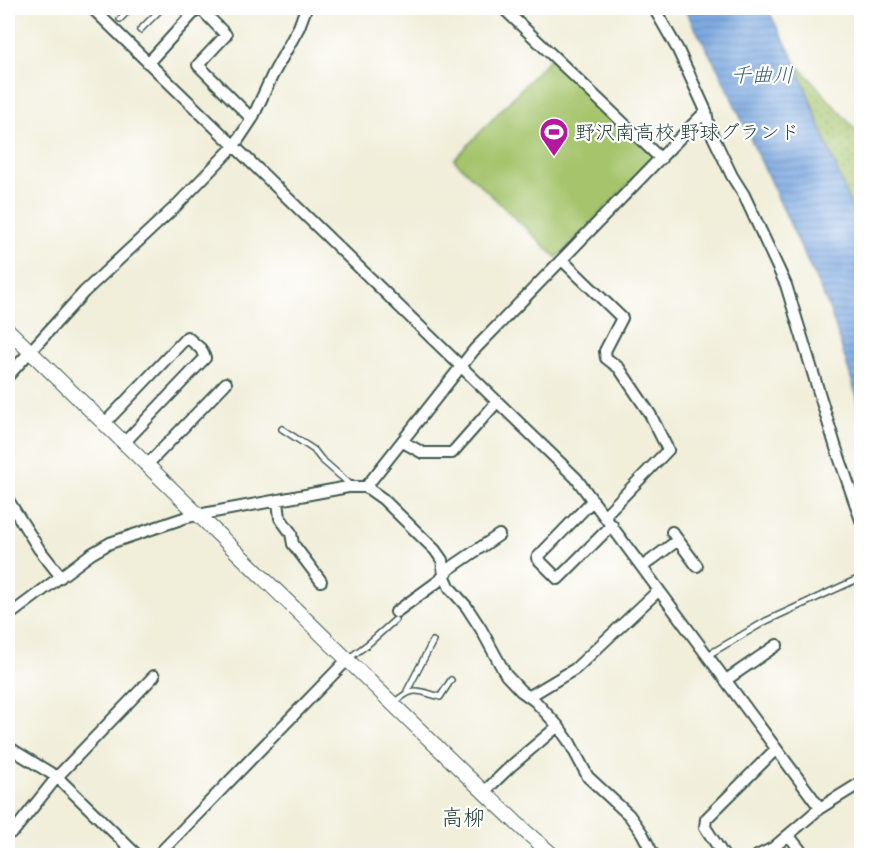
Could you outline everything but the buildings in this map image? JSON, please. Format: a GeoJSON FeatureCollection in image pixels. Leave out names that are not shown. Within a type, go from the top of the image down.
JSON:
{"type":"FeatureCollection","features":[{"type":"Feature","properties":{"kind":"street"},"geometry":{"type":"LineString","coordinates":[[92,8],[576,478],[820,808]]}},
{"type":"Feature","properties":{"kind":"street"},"geometry":{"type":"LineString","coordinates":[[8,376],[84,292],[175,207],[234,146],[252,119],[299,27],[306,8]]}},
{"type":"Feature","properties":{"kind":"street"},"geometry":{"type":"LineString","coordinates":[[503,8],[661,159]]}},
{"type":"Feature","properties":{"kind":"street"},"geometry":{"type":"LineString","coordinates":[[654,8],[678,50],[706,111],[710,128],[727,166],[744,195],[786,285],[861,523]]}},
{"type":"Feature","properties":{"kind":"street"},"geometry":{"type":"LineString","coordinates":[[148,63],[193,9],[226,35],[198,65],[252,119]]}},
{"type":"Feature","properties":{"kind":"street"},"geometry":{"type":"LineString","coordinates":[[366,487],[460,366],[706,111]]}},
{"type":"Feature","properties":{"kind":"street"},"geometry":{"type":"LineString","coordinates":[[562,260],[622,318],[605,351],[606,358],[618,368],[650,414],[668,450],[604,515]]}},
{"type":"Feature","properties":{"kind":"street"},"geometry":{"type":"LineString","coordinates":[[8,330],[392,704],[526,832],[554,855]]}},
{"type":"Feature","properties":{"kind":"street"},"geometry":{"type":"LineString","coordinates":[[104,424],[187,337],[201,350],[205,358],[123,444]]}},
{"type":"Feature","properties":{"kind":"street"},"geometry":{"type":"LineString","coordinates":[[146,466],[226,383]]}},
{"type":"Feature","properties":{"kind":"street"},"geometry":{"type":"LineString","coordinates":[[403,442],[423,453],[453,453],[497,402]]}},
{"type":"Feature","properties":{"kind":"street"},"geometry":{"type":"LineString","coordinates":[[8,616],[110,543],[187,517],[353,487],[366,487],[382,499],[435,550],[442,560],[444,575],[450,588],[466,606],[481,629],[506,675],[521,691],[530,696],[558,726],[588,777],[629,815],[654,855]]}},
{"type":"Feature","properties":{"kind":"street"},"geometry":{"type":"LineString","coordinates":[[8,500],[12,516],[61,577]]}},
{"type":"Feature","properties":{"kind":"street"},"geometry":{"type":"LineString","coordinates":[[593,500],[537,558],[558,579],[612,525]]}},
{"type":"Feature","properties":{"kind":"street"},"geometry":{"type":"LineString","coordinates":[[278,501],[280,518],[291,533],[293,544],[321,581]]}},
{"type":"Feature","properties":{"kind":"street"},"geometry":{"type":"LineString","coordinates":[[396,616],[449,569],[500,534]]}},
{"type":"Feature","properties":{"kind":"street"},"geometry":{"type":"LineString","coordinates":[[642,567],[675,536],[697,566]]}},
{"type":"Feature","properties":{"kind":"street"},"geometry":{"type":"LineString","coordinates":[[530,696],[575,669],[659,590]]}},
{"type":"Feature","properties":{"kind":"street"},"geometry":{"type":"LineString","coordinates":[[726,680],[777,645]]}},
{"type":"Feature","properties":{"kind":"street"},"geometry":{"type":"LineString","coordinates":[[157,855],[347,660]]}},
{"type":"Feature","properties":{"kind":"street"},"geometry":{"type":"LineString","coordinates":[[8,834],[14,831],[57,777],[154,676]]}},
{"type":"Feature","properties":{"kind":"street"},"geometry":{"type":"LineString","coordinates":[[484,792],[558,726]]}},
{"type":"Feature","properties":{"kind":"street"},"geometry":{"type":"LineString","coordinates":[[8,747],[57,777],[138,855]]}},
{"type":"Feature","properties":{"kind":"street"},"geometry":{"type":"LineString","coordinates":[[724,855],[705,827],[706,819],[776,749]]}},
{"type":"Feature","properties":{"kind":"street"},"geometry":{"type":"LineString","coordinates":[[757,855],[773,848],[789,836],[805,819],[861,782]]}},
{"type":"Feature","properties":{"kind":"street"},"geometry":{"type":"LineString","coordinates":[[789,836],[806,855]]}},
{"type":"Feature","properties":{"kind":"lane"},"geometry":{"type":"LineString","coordinates":[[120,19],[131,8]]}},
{"type":"Feature","properties":{"kind":"lane"},"geometry":{"type":"LineString","coordinates":[[140,30],[162,8]]}},
{"type":"Feature","properties":{"kind":"lane"},"geometry":{"type":"LineString","coordinates":[[282,429],[314,450],[321,459],[352,483],[353,487]]}},
{"type":"Feature","properties":{"kind":"lane"},"geometry":{"type":"LineString","coordinates":[[708,655],[766,621],[861,577]]}},
{"type":"Feature","properties":{"kind":"lane"},"geometry":{"type":"LineString","coordinates":[[347,660],[396,616]]}},
{"type":"Feature","properties":{"kind":"lane"},"geometry":{"type":"LineString","coordinates":[[392,704],[407,691],[433,641]]}},
{"type":"Feature","properties":{"kind":"lane"},"geometry":{"type":"LineString","coordinates":[[407,691],[416,690],[440,697],[451,680]]}},
{"type":"Feature","properties":{"kind":"green space","name":"野沢南高校 野球グランド"},"geometry":{"type":"Polygon","coordinates":[[[551,57],[655,157],[557,258],[454,160],[551,57]]]}},
{"type":"Feature","properties":{"kind":"green space"},"geometry":{"type":"Polygon","coordinates":[[[796,63],[861,136],[861,233],[796,63]]]}},
{"type":"Feature","properties":{"kind":"water","name":"千曲川"},"geometry":{"type":"Polygon","coordinates":[[[684,8],[767,8],[796,63],[861,233],[861,410],[830,310],[720,73],[684,8]]]}},
{"type":"Feature","properties":{"kind":"place","name":"野沢南高校 野球グランド"},"geometry":{"type":"Point","coordinates":[554,158]}},
{"type":"Feature","properties":{"kind":"district","name":"高柳"},"geometry":{"type":"Point","coordinates":[463,817]}}]}
